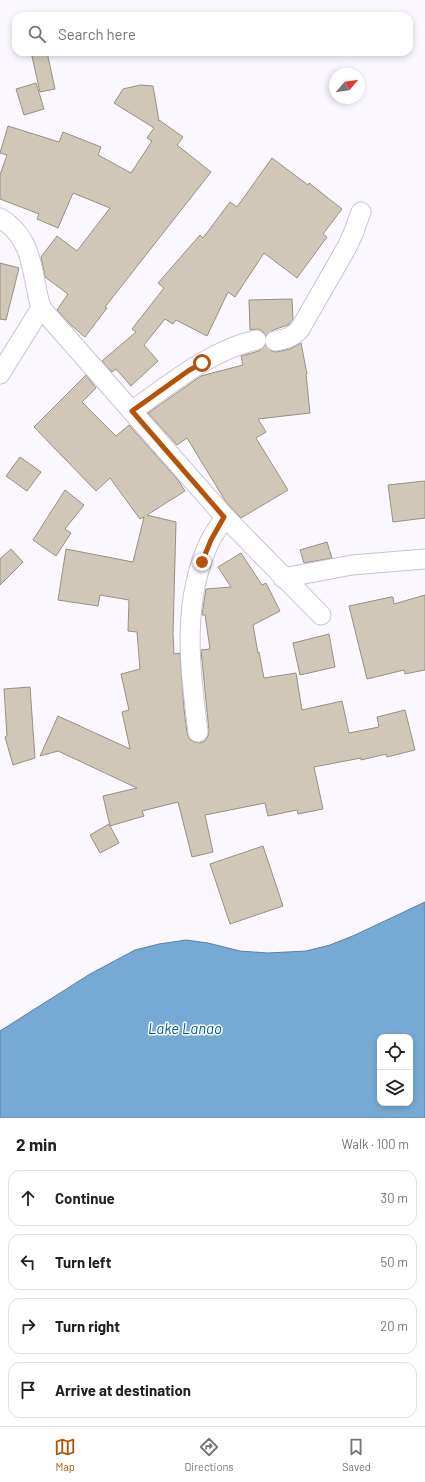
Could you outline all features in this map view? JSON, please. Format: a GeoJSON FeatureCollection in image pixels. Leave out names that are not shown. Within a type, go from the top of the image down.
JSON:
{"type":"FeatureCollection","features":[{"type":"Feature","properties":{"kind":"street"},"geometry":{"type":"LineString","coordinates":[[275,341],[289,338],[296,334],[300,329],[347,247],[361,212]]}},
{"type":"Feature","properties":{"kind":"street"},"geometry":{"type":"LineString","coordinates":[[0,218],[16,231],[25,243],[33,267],[41,308],[224,517],[321,615]]}},
{"type":"Feature","properties":{"kind":"street"},"geometry":{"type":"LineString","coordinates":[[0,374],[41,308]]}},
{"type":"Feature","properties":{"kind":"street"},"geometry":{"type":"LineString","coordinates":[[132,411],[188,371],[238,345],[256,340]]}},
{"type":"Feature","properties":{"kind":"street"},"geometry":{"type":"LineString","coordinates":[[198,732],[192,681],[190,619],[193,595],[202,562],[211,540],[224,517]]}},
{"type":"Feature","properties":{"kind":"street"},"geometry":{"type":"LineString","coordinates":[[283,578],[352,565],[425,559]]}},
{"type":"Feature","properties":{"kind":"water","name":"Lake Lanao"},"geometry":{"type":"Polygon","coordinates":[[[425,902],[425,1118],[0,1118],[0,1031],[90,974],[135,950],[159,944],[186,940],[208,943],[240,951],[268,953],[306,951],[330,945],[425,902]]]}},
{"type":"Feature","properties":{"kind":"building"},"geometry":{"type":"Polygon","coordinates":[[[32,56],[48,56],[55,89],[40,92],[32,56]]]}},
{"type":"Feature","properties":{"kind":"building"},"geometry":{"type":"Polygon","coordinates":[[[36,83],[44,109],[24,115],[16,89],[36,83]]]}},
{"type":"Feature","properties":{"kind":"building"},"geometry":{"type":"Polygon","coordinates":[[[140,85],[153,86],[159,121],[183,137],[177,145],[211,172],[105,307],[107,308],[85,337],[57,310],[68,294],[45,277],[41,257],[57,236],[77,251],[110,208],[73,193],[58,228],[37,219],[39,214],[0,199],[0,175],[7,155],[0,153],[8,126],[59,142],[63,132],[101,147],[98,155],[131,173],[152,141],[147,138],[154,128],[114,103],[123,89],[140,85]]]}},
{"type":"Feature","properties":{"kind":"building"},"geometry":{"type":"Polygon","coordinates":[[[272,158],[308,185],[309,183],[342,209],[323,234],[327,237],[297,278],[264,253],[235,297],[228,292],[207,336],[176,320],[173,324],[165,319],[144,345],[158,361],[131,386],[116,369],[112,372],[102,361],[136,332],[132,329],[164,288],[158,283],[200,235],[203,238],[230,202],[237,207],[272,158]]]}},
{"type":"Feature","properties":{"kind":"building"},"geometry":{"type":"Polygon","coordinates":[[[0,263],[19,268],[6,320],[0,319],[0,263]]]}},
{"type":"Feature","properties":{"kind":"building"},"geometry":{"type":"Polygon","coordinates":[[[292,299],[293,319],[288,325],[273,330],[266,336],[259,329],[250,330],[249,300],[292,299]]]}},
{"type":"Feature","properties":{"kind":"building"},"geometry":{"type":"Polygon","coordinates":[[[301,343],[307,374],[310,413],[258,419],[266,432],[256,438],[288,490],[241,518],[226,502],[187,438],[177,445],[148,413],[201,376],[243,365],[241,356],[259,351],[265,345],[271,351],[277,352],[290,349],[301,343]]]}},
{"type":"Feature","properties":{"kind":"building"},"geometry":{"type":"Polygon","coordinates":[[[86,375],[96,388],[82,402],[116,436],[129,425],[178,480],[185,491],[147,515],[176,522],[173,634],[174,654],[180,653],[184,709],[189,739],[200,743],[205,741],[209,731],[201,650],[210,649],[205,615],[202,615],[206,589],[231,587],[218,567],[241,553],[262,585],[266,583],[280,611],[253,625],[264,678],[296,673],[302,710],[342,701],[349,733],[379,727],[377,717],[405,710],[415,750],[387,757],[386,754],[361,760],[361,758],[314,767],[323,809],[298,814],[297,810],[268,816],[265,803],[205,815],[213,852],[192,857],[178,802],[142,811],[144,816],[110,826],[103,796],[137,788],[58,751],[40,756],[58,716],[130,749],[122,712],[129,710],[121,674],[140,669],[137,632],[128,631],[129,600],[100,595],[98,606],[58,600],[66,549],[133,562],[144,517],[140,519],[110,478],[96,491],[34,427],[86,375]]]}},
{"type":"Feature","properties":{"kind":"building"},"geometry":{"type":"Polygon","coordinates":[[[20,457],[41,472],[27,491],[6,476],[20,457]]]}},
{"type":"Feature","properties":{"kind":"building"},"geometry":{"type":"Polygon","coordinates":[[[425,481],[425,518],[393,522],[388,485],[425,481]]]}},
{"type":"Feature","properties":{"kind":"building"},"geometry":{"type":"Polygon","coordinates":[[[65,490],[84,505],[65,529],[71,533],[56,556],[33,540],[65,490]]]}},
{"type":"Feature","properties":{"kind":"building"},"geometry":{"type":"Polygon","coordinates":[[[327,542],[332,558],[304,563],[300,550],[327,542]]]}},
{"type":"Feature","properties":{"kind":"building"},"geometry":{"type":"Polygon","coordinates":[[[11,549],[23,562],[0,585],[0,559],[11,549]]]}},
{"type":"Feature","properties":{"kind":"building"},"geometry":{"type":"Polygon","coordinates":[[[425,595],[425,670],[405,674],[404,670],[367,679],[349,606],[391,597],[393,597],[394,604],[425,595]]]}},
{"type":"Feature","properties":{"kind":"building"},"geometry":{"type":"Polygon","coordinates":[[[329,634],[335,667],[300,675],[293,643],[329,634]]]}},
{"type":"Feature","properties":{"kind":"building"},"geometry":{"type":"Polygon","coordinates":[[[30,687],[35,758],[13,765],[5,737],[7,736],[4,689],[30,687]]]}},
{"type":"Feature","properties":{"kind":"building"},"geometry":{"type":"Polygon","coordinates":[[[109,824],[119,843],[100,853],[90,835],[109,824]]]}},
{"type":"Feature","properties":{"kind":"building"},"geometry":{"type":"Polygon","coordinates":[[[263,846],[283,906],[230,924],[210,864],[263,846]]]}},
{"type":"Feature","properties":{"kind":"route"},"geometry":{"type":"LineString","coordinates":[[202,363],[188,371],[132,411],[224,517],[211,540],[202,562]]}}]}
